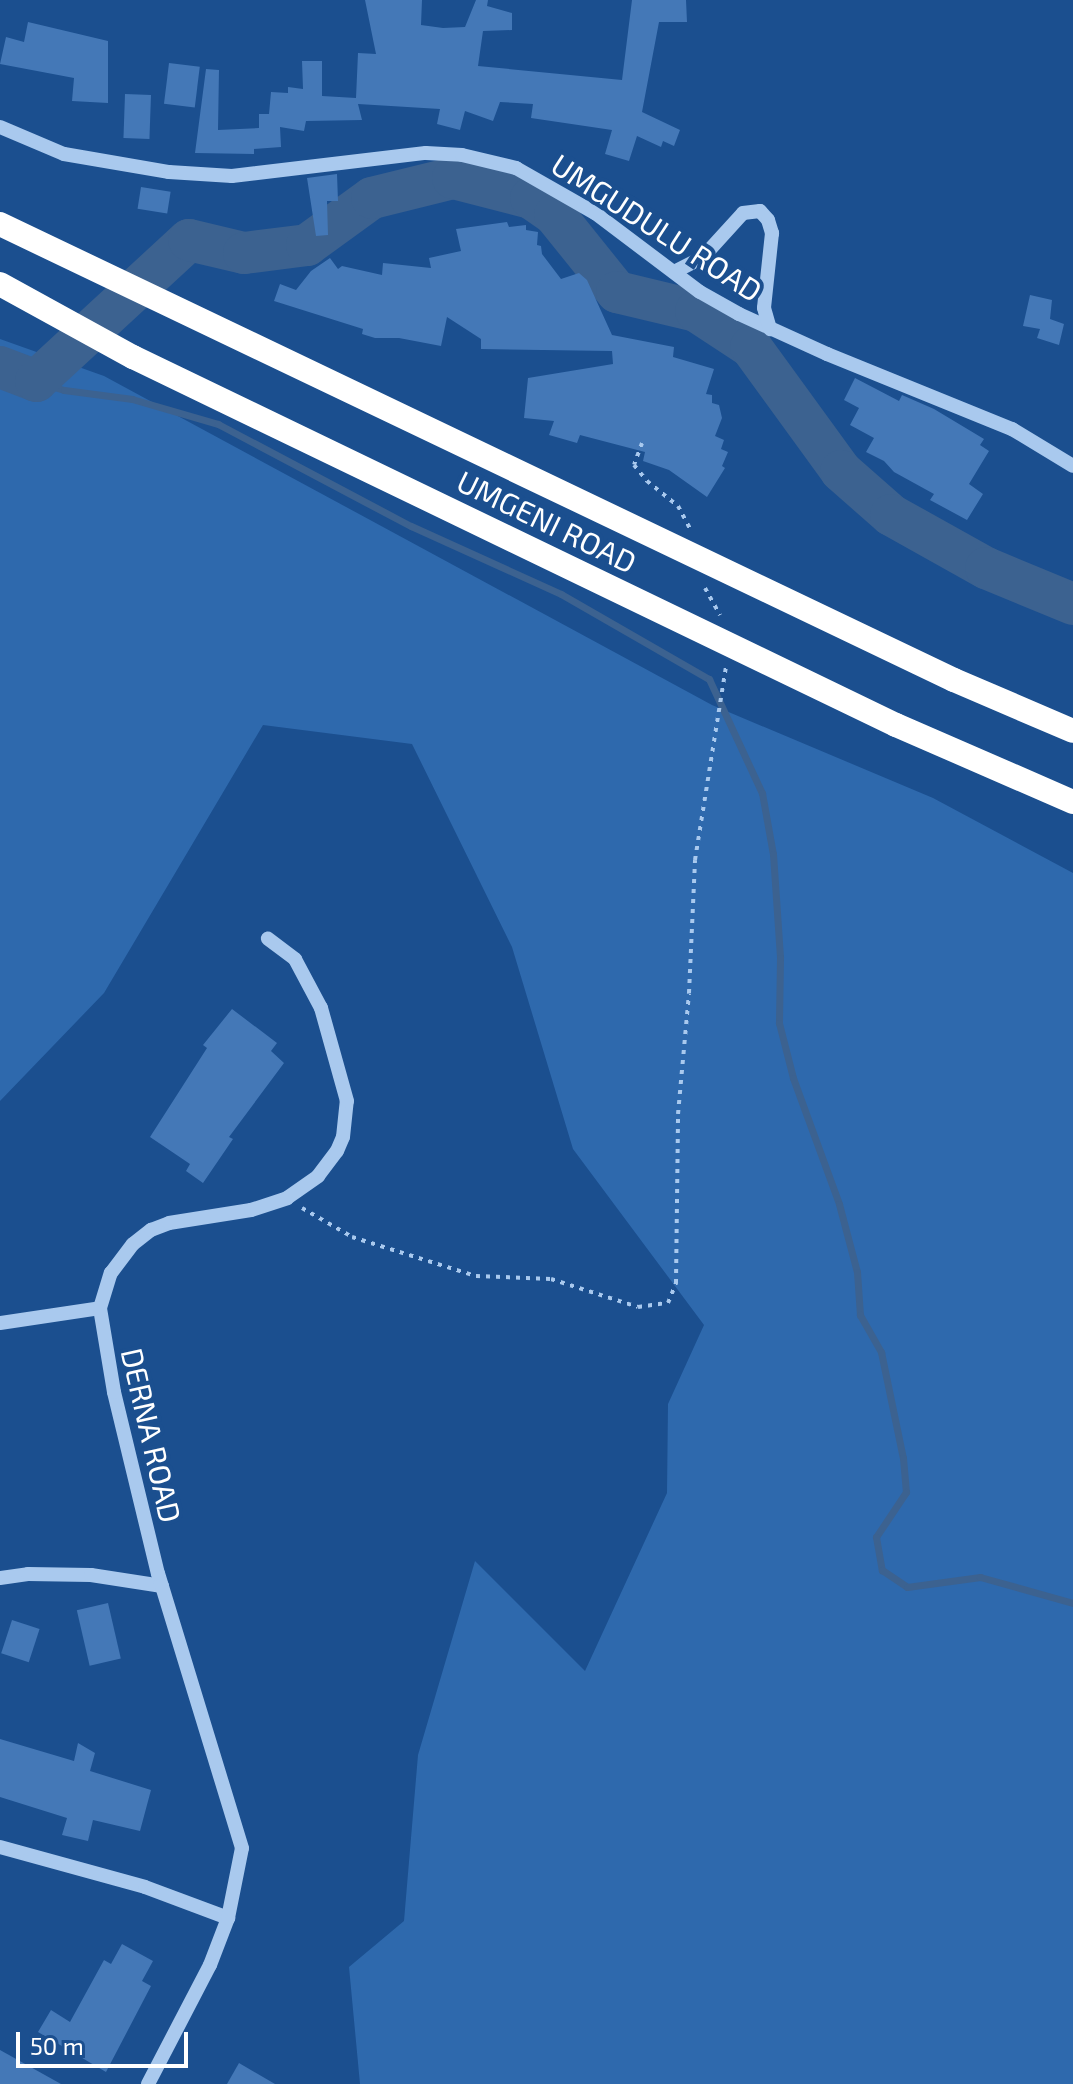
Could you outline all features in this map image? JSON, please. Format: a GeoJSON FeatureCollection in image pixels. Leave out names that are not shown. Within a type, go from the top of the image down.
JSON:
{"type":"FeatureCollection","features":[{"type":"Feature","properties":{"kind":"highway","name":"UMGENI ROAD"},"geometry":{"type":"LineString","coordinates":[[0,224],[954,680],[1073,731]]}},
{"type":"Feature","properties":{"kind":"highway","name":"UMGENI ROAD"},"geometry":{"type":"LineString","coordinates":[[0,284],[133,357],[896,725],[1073,802]]}},
{"type":"Feature","properties":{"kind":"street","name":"UMGUDULU ROAD"},"geometry":{"type":"LineString","coordinates":[[0,127],[64,154],[169,172],[232,176],[426,153],[462,155],[516,168],[557,189],[700,292],[770,329],[1012,429],[1073,466]]}},
{"type":"Feature","properties":{"kind":"street"},"geometry":{"type":"LineString","coordinates":[[674,272],[703,257],[743,213],[760,211],[772,233],[764,308],[770,329]]}},
{"type":"Feature","properties":{"kind":"street","name":"DERNA ROAD"},"geometry":{"type":"LineString","coordinates":[[148,2084],[210,1965],[228,1918],[242,1848],[162,1586],[114,1392],[100,1308],[111,1273],[133,1244],[151,1230],[169,1223],[251,1210],[287,1198],[318,1176],[337,1151],[343,1137],[347,1101],[312,984],[295,959],[268,939]]}},
{"type":"Feature","properties":{"kind":"street"},"geometry":{"type":"LineString","coordinates":[[0,1323],[100,1308]]}},
{"type":"Feature","properties":{"kind":"street"},"geometry":{"type":"LineString","coordinates":[[0,1578],[28,1574],[91,1575],[162,1586]]}},
{"type":"Feature","properties":{"kind":"street"},"geometry":{"type":"LineString","coordinates":[[0,1847],[131,1882],[228,1918]]}},
{"type":"Feature","properties":{"kind":"path"},"geometry":{"type":"LineString","coordinates":[[287,1198],[352,1237],[461,1272],[551,1279],[638,1307],[668,1303],[676,1283],[678,1114],[689,993],[695,860],[719,703]]}},
{"type":"Feature","properties":{"kind":"shaded area"},"geometry":{"type":"Polygon","coordinates":[[[0,339],[104,376],[712,705],[933,798],[1073,873],[1073,2084],[360,2084],[349,1967],[404,1921],[418,1755],[475,1561],[585,1671],[667,1493],[668,1404],[704,1325],[573,1149],[512,947],[412,744],[263,725],[104,993],[0,1101],[0,339]]]}},
{"type":"Feature","properties":{"kind":"building"},"geometry":{"type":"Polygon","coordinates":[[[365,0],[422,0],[421,25],[443,28],[465,27],[476,0],[488,0],[487,6],[512,13],[512,30],[483,31],[478,66],[622,80],[632,0],[686,0],[687,22],[659,22],[642,112],[680,130],[674,146],[663,141],[661,147],[637,136],[629,161],[605,154],[612,130],[531,118],[533,104],[500,102],[493,121],[465,111],[460,130],[437,124],[440,109],[358,104],[362,120],[306,121],[304,131],[280,127],[281,147],[254,149],[254,154],[195,153],[206,69],[219,70],[218,130],[259,128],[259,114],[269,114],[271,92],[288,93],[288,87],[303,89],[302,61],[322,61],[322,96],[356,98],[358,53],[376,54],[365,0]]]}},
{"type":"Feature","properties":{"kind":"building"},"geometry":{"type":"Polygon","coordinates":[[[28,22],[108,41],[108,103],[72,101],[74,78],[0,64],[6,37],[24,42],[28,22]]]}},
{"type":"Feature","properties":{"kind":"building"},"geometry":{"type":"Polygon","coordinates":[[[169,63],[200,67],[195,107],[164,104],[169,63]]]}},
{"type":"Feature","properties":{"kind":"building"},"geometry":{"type":"Polygon","coordinates":[[[125,94],[151,95],[149,139],[123,138],[125,94]]]}},
{"type":"Feature","properties":{"kind":"building"},"geometry":{"type":"Polygon","coordinates":[[[337,174],[338,201],[327,201],[328,235],[316,236],[307,178],[337,174]]]}},
{"type":"Feature","properties":{"kind":"building"},"geometry":{"type":"Polygon","coordinates":[[[141,187],[171,192],[167,213],[138,209],[141,187]]]}},
{"type":"Feature","properties":{"kind":"building"},"geometry":{"type":"Polygon","coordinates":[[[507,222],[509,227],[526,225],[526,230],[538,232],[537,245],[541,246],[542,254],[561,279],[579,273],[587,280],[612,335],[674,347],[673,357],[714,369],[706,394],[712,395],[712,403],[719,405],[722,418],[715,436],[724,440],[721,449],[728,452],[722,466],[725,468],[707,497],[669,470],[643,461],[645,452],[580,435],[577,443],[549,435],[554,421],[524,418],[528,378],[613,364],[612,351],[481,349],[481,339],[447,317],[441,346],[399,338],[375,338],[362,334],[363,329],[274,301],[280,284],[296,290],[311,271],[330,258],[338,269],[342,266],[382,275],[383,263],[431,268],[429,258],[461,251],[456,229],[507,222]]]}},
{"type":"Feature","properties":{"kind":"building"},"geometry":{"type":"Polygon","coordinates":[[[1030,295],[1052,300],[1050,319],[1064,324],[1059,345],[1037,338],[1040,329],[1023,326],[1030,295]]]}},
{"type":"Feature","properties":{"kind":"building"},"geometry":{"type":"Polygon","coordinates":[[[855,378],[899,401],[902,395],[934,409],[984,439],[980,445],[989,451],[969,484],[983,494],[967,520],[930,500],[934,494],[866,452],[874,438],[850,425],[859,408],[844,400],[855,378]]]}},
{"type":"Feature","properties":{"kind":"building"},"geometry":{"type":"Polygon","coordinates":[[[232,1009],[277,1043],[271,1051],[284,1063],[229,1137],[233,1139],[203,1183],[186,1171],[190,1164],[150,1137],[207,1048],[203,1045],[232,1009]]]}},
{"type":"Feature","properties":{"kind":"building"},"geometry":{"type":"Polygon","coordinates":[[[108,1603],[121,1659],[90,1666],[77,1610],[108,1603]]]}},
{"type":"Feature","properties":{"kind":"building"},"geometry":{"type":"Polygon","coordinates":[[[12,1620],[40,1629],[29,1662],[1,1653],[12,1620]]]}},
{"type":"Feature","properties":{"kind":"building"},"geometry":{"type":"Polygon","coordinates":[[[0,1739],[74,1761],[78,1743],[95,1753],[90,1771],[151,1790],[140,1831],[93,1820],[88,1841],[62,1835],[67,1818],[0,1797],[0,1739]]]}},
{"type":"Feature","properties":{"kind":"building"},"geometry":{"type":"Polygon","coordinates":[[[122,1944],[153,1961],[142,1981],[151,1986],[106,2072],[38,2032],[51,2010],[70,2022],[104,1960],[111,1964],[122,1944]]]}},
{"type":"Feature","properties":{"kind":"building"},"geometry":{"type":"Polygon","coordinates":[[[0,2050],[61,2084],[0,2084],[0,2050]]]}},
{"type":"Feature","properties":{"kind":"building"},"geometry":{"type":"Polygon","coordinates":[[[239,2063],[275,2084],[227,2084],[239,2063]]]}},
{"type":"Feature","properties":{"kind":"waterway"},"geometry":{"type":"LineString","coordinates":[[0,367],[36,381],[189,240],[244,253],[307,245],[372,198],[453,178],[531,198],[555,215],[617,292],[696,311],[751,347],[841,471],[891,515],[986,568],[1073,604]]}},
{"type":"Feature","properties":{"kind":"waterway"},"geometry":{"type":"LineString","coordinates":[[36,381],[64,390],[132,399],[218,424],[411,526],[561,594],[709,679],[762,793],[773,854],[780,958],[779,1023],[793,1078],[839,1204],[857,1272],[860,1315],[881,1352],[903,1458],[906,1492],[876,1537],[882,1570],[907,1587],[980,1577],[1073,1603]]}}]}
